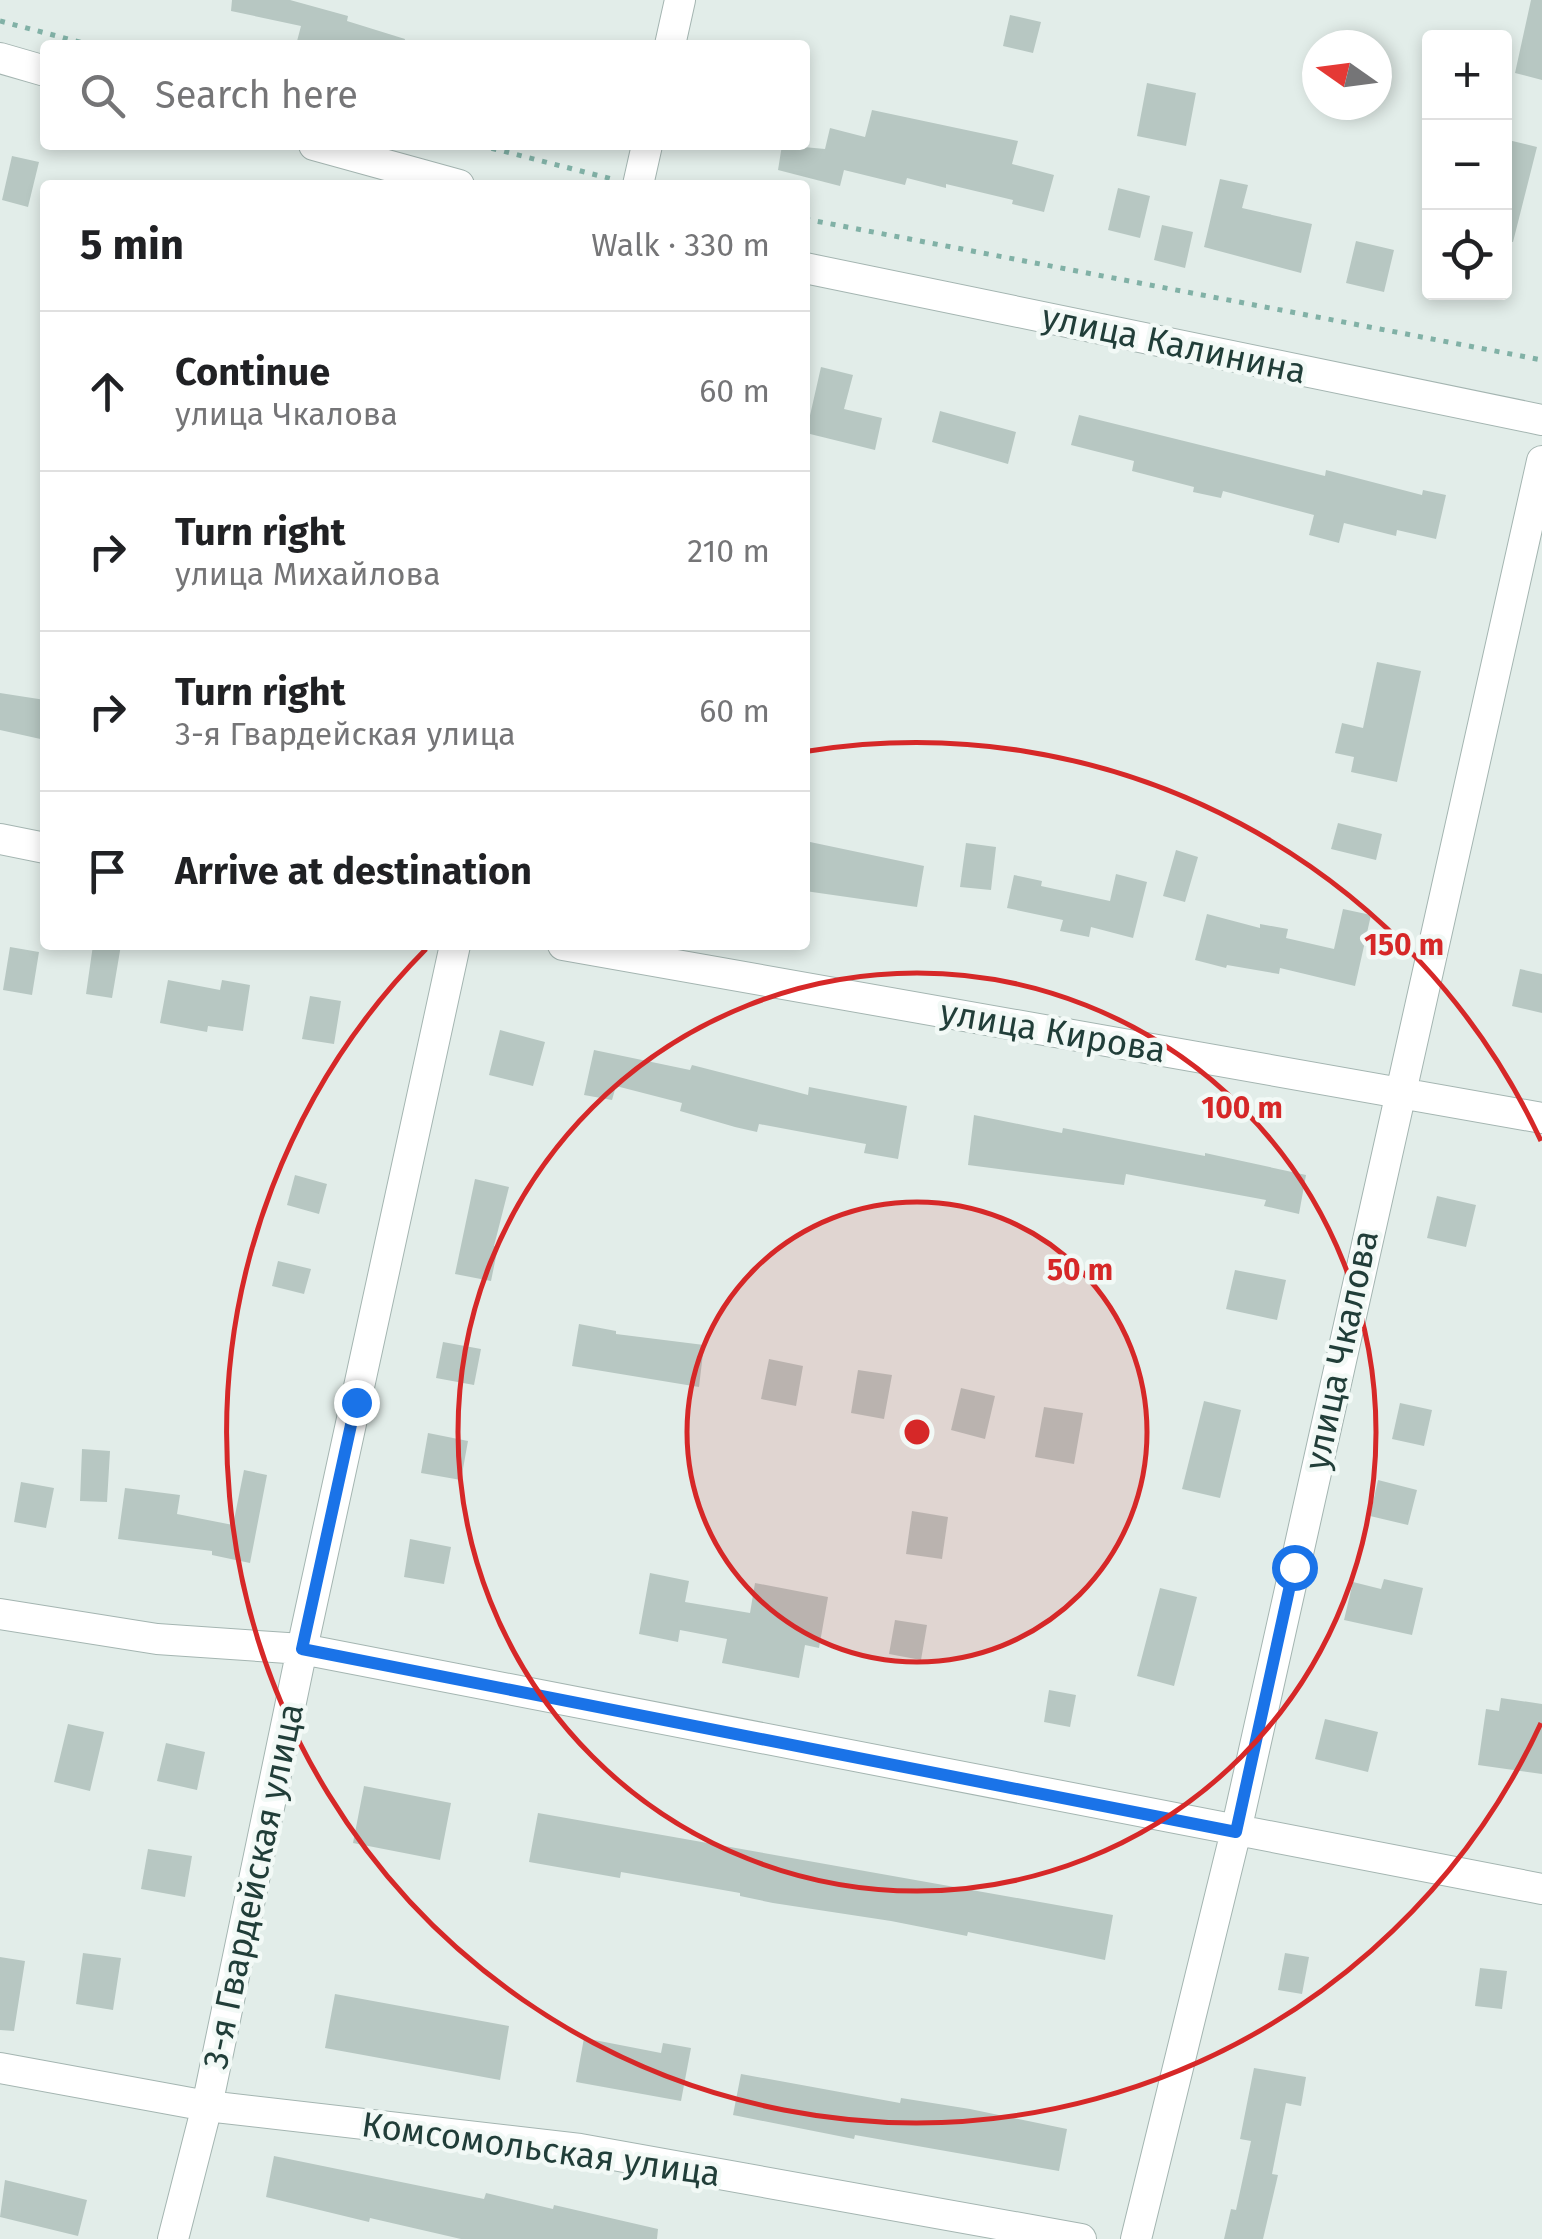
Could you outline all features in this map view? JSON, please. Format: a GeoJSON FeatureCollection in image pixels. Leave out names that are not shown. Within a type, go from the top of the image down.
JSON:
{"type":"FeatureCollection","features":[{"type":"Feature","properties":{"kind":"street"},"geometry":{"type":"LineString","coordinates":[[671,40],[680,0]]}},
{"type":"Feature","properties":{"kind":"street"},"geometry":{"type":"LineString","coordinates":[[0,58],[40,69]]}},
{"type":"Feature","properties":{"kind":"street"},"geometry":{"type":"LineString","coordinates":[[332,150],[440,180]]}},
{"type":"Feature","properties":{"kind":"street"},"geometry":{"type":"LineString","coordinates":[[629,180],[644,150]]}},
{"type":"Feature","properties":{"kind":"street","name":"улица Калинина"},"geometry":{"type":"LineString","coordinates":[[810,269],[1542,420]]}},
{"type":"Feature","properties":{"kind":"street","name":"улица Чкалова"},"geometry":{"type":"LineString","coordinates":[[1136,2239],[1236,1832],[1542,460]]}},
{"type":"Feature","properties":{"kind":"street"},"geometry":{"type":"LineString","coordinates":[[0,839],[40,847]]}},
{"type":"Feature","properties":{"kind":"street","name":"3-я Гвардейская улица"},"geometry":{"type":"LineString","coordinates":[[173,2239],[207,2106],[454,950]]}},
{"type":"Feature","properties":{"kind":"street","name":"улица Кирова"},"geometry":{"type":"LineString","coordinates":[[592,950],[1542,1118]]}},
{"type":"Feature","properties":{"kind":"street"},"geometry":{"type":"LineString","coordinates":[[0,1614],[156,1638],[302,1649],[1542,1889]]}},
{"type":"Feature","properties":{"kind":"street","name":"Комсомольская улица"},"geometry":{"type":"LineString","coordinates":[[0,2068],[207,2106],[580,2148],[1081,2239]]}},
{"type":"Feature","properties":{"kind":"path"},"geometry":{"type":"LineString","coordinates":[[0,22],[71,40]]}},
{"type":"Feature","properties":{"kind":"path"},"geometry":{"type":"LineString","coordinates":[[498,150],[615,180]]}},
{"type":"Feature","properties":{"kind":"path","name":"улица Калинина"},"geometry":{"type":"LineString","coordinates":[[810,220],[1542,360]]}},
{"type":"Feature","properties":{"kind":"building"},"geometry":{"type":"Polygon","coordinates":[[[232,0],[290,0],[348,16],[347,21],[405,39],[297,40],[301,26],[231,11],[232,0]]]}},
{"type":"Feature","properties":{"kind":"building"},"geometry":{"type":"Polygon","coordinates":[[[1531,0],[1542,0],[1542,80],[1515,73],[1531,0]]]}},
{"type":"Feature","properties":{"kind":"building"},"geometry":{"type":"Polygon","coordinates":[[[1010,15],[1041,22],[1033,53],[1003,46],[1010,15]]]}},
{"type":"Feature","properties":{"kind":"building"},"geometry":{"type":"Polygon","coordinates":[[[1147,83],[1196,93],[1186,146],[1137,136],[1147,83]]]}},
{"type":"Feature","properties":{"kind":"building"},"geometry":{"type":"Polygon","coordinates":[[[872,110],[1018,141],[1012,164],[1054,175],[1044,212],[1012,204],[1013,200],[946,184],[946,188],[907,178],[905,185],[844,170],[840,186],[778,170],[781,150],[825,149],[830,128],[865,137],[872,110]]]}},
{"type":"Feature","properties":{"kind":"building"},"geometry":{"type":"Polygon","coordinates":[[[1512,141],[1537,147],[1512,242],[1512,141]]]}},
{"type":"Feature","properties":{"kind":"building"},"geometry":{"type":"Polygon","coordinates":[[[12,156],[39,162],[28,207],[2,200],[12,156]]]}},
{"type":"Feature","properties":{"kind":"building"},"geometry":{"type":"Polygon","coordinates":[[[1220,179],[1248,185],[1242,208],[1312,224],[1301,273],[1204,247],[1220,179]]]}},
{"type":"Feature","properties":{"kind":"building"},"geometry":{"type":"Polygon","coordinates":[[[1118,188],[1150,196],[1140,238],[1108,230],[1118,188]]]}},
{"type":"Feature","properties":{"kind":"building"},"geometry":{"type":"Polygon","coordinates":[[[1162,225],[1193,232],[1185,268],[1154,260],[1162,225]]]}},
{"type":"Feature","properties":{"kind":"building"},"geometry":{"type":"Polygon","coordinates":[[[1356,241],[1394,250],[1384,292],[1346,283],[1356,241]]]}},
{"type":"Feature","properties":{"kind":"building"},"geometry":{"type":"Polygon","coordinates":[[[821,367],[853,375],[844,409],[882,418],[875,450],[810,434],[810,415],[821,367]]]}},
{"type":"Feature","properties":{"kind":"building"},"geometry":{"type":"Polygon","coordinates":[[[940,411],[1016,432],[1008,464],[932,442],[940,411]]]}},
{"type":"Feature","properties":{"kind":"building"},"geometry":{"type":"Polygon","coordinates":[[[1079,415],[1325,476],[1326,470],[1422,495],[1423,490],[1446,495],[1436,539],[1397,530],[1396,536],[1344,523],[1339,543],[1309,535],[1314,515],[1223,491],[1221,498],[1193,492],[1194,487],[1132,471],[1134,461],[1071,445],[1079,415]]]}},
{"type":"Feature","properties":{"kind":"building"},"geometry":{"type":"Polygon","coordinates":[[[1377,662],[1421,671],[1397,782],[1351,772],[1354,757],[1335,753],[1342,723],[1363,728],[1377,662]]]}},
{"type":"Feature","properties":{"kind":"building"},"geometry":{"type":"Polygon","coordinates":[[[0,693],[40,699],[40,739],[0,730],[0,693]]]}},
{"type":"Feature","properties":{"kind":"building"},"geometry":{"type":"Polygon","coordinates":[[[1338,823],[1382,834],[1376,860],[1331,849],[1338,823]]]}},
{"type":"Feature","properties":{"kind":"building"},"geometry":{"type":"Polygon","coordinates":[[[810,842],[924,866],[917,907],[810,892],[810,842]]]}},
{"type":"Feature","properties":{"kind":"building"},"geometry":{"type":"Polygon","coordinates":[[[966,843],[996,847],[991,890],[960,887],[966,843]]]}},
{"type":"Feature","properties":{"kind":"building"},"geometry":{"type":"Polygon","coordinates":[[[1176,850],[1198,857],[1185,902],[1163,896],[1176,850]]]}},
{"type":"Feature","properties":{"kind":"building"},"geometry":{"type":"Polygon","coordinates":[[[1116,874],[1147,882],[1133,938],[1091,927],[1089,937],[1060,931],[1063,920],[1007,908],[1014,875],[1042,881],[1041,886],[1110,901],[1116,874]]]}},
{"type":"Feature","properties":{"kind":"building"},"geometry":{"type":"Polygon","coordinates":[[[1343,909],[1371,915],[1355,986],[1280,968],[1279,974],[1195,960],[1207,914],[1260,928],[1260,924],[1288,929],[1286,938],[1334,949],[1343,909]]]}},
{"type":"Feature","properties":{"kind":"building"},"geometry":{"type":"Polygon","coordinates":[[[10,947],[39,952],[32,995],[3,990],[10,947]]]}},
{"type":"Feature","properties":{"kind":"building"},"geometry":{"type":"Polygon","coordinates":[[[92,950],[120,950],[112,998],[86,994],[92,950]]]}},
{"type":"Feature","properties":{"kind":"building"},"geometry":{"type":"Polygon","coordinates":[[[1520,969],[1542,974],[1542,1013],[1512,1006],[1520,969]]]}},
{"type":"Feature","properties":{"kind":"building"},"geometry":{"type":"Polygon","coordinates":[[[168,980],[220,990],[222,980],[250,985],[243,1031],[208,1026],[207,1032],[160,1023],[168,980]]]}},
{"type":"Feature","properties":{"kind":"building"},"geometry":{"type":"Polygon","coordinates":[[[310,996],[341,1001],[334,1044],[302,1039],[310,996]]]}},
{"type":"Feature","properties":{"kind":"building"},"geometry":{"type":"Polygon","coordinates":[[[500,1030],[545,1042],[533,1086],[489,1075],[500,1030]]]}},
{"type":"Feature","properties":{"kind":"building"},"geometry":{"type":"Polygon","coordinates":[[[594,1050],[690,1070],[692,1065],[808,1095],[809,1087],[907,1106],[898,1159],[864,1153],[866,1144],[759,1124],[757,1132],[735,1127],[680,1111],[682,1103],[616,1086],[612,1100],[584,1095],[594,1050]]]}},
{"type":"Feature","properties":{"kind":"building"},"geometry":{"type":"Polygon","coordinates":[[[974,1115],[1062,1133],[1063,1128],[1205,1153],[1306,1175],[1299,1214],[1264,1206],[1266,1200],[1126,1174],[1124,1185],[968,1165],[974,1115]]]}},
{"type":"Feature","properties":{"kind":"building"},"geometry":{"type":"Polygon","coordinates":[[[295,1175],[327,1184],[319,1214],[287,1205],[295,1175]]]}},
{"type":"Feature","properties":{"kind":"building"},"geometry":{"type":"Polygon","coordinates":[[[475,1179],[509,1187],[494,1246],[498,1247],[491,1281],[455,1274],[475,1179]]]}},
{"type":"Feature","properties":{"kind":"building"},"geometry":{"type":"Polygon","coordinates":[[[1437,1196],[1476,1205],[1466,1247],[1427,1238],[1437,1196]]]}},
{"type":"Feature","properties":{"kind":"building"},"geometry":{"type":"Polygon","coordinates":[[[278,1261],[311,1269],[304,1294],[272,1286],[278,1261]]]}},
{"type":"Feature","properties":{"kind":"building"},"geometry":{"type":"Polygon","coordinates":[[[1235,1270],[1286,1280],[1277,1320],[1226,1309],[1235,1270]]]}},
{"type":"Feature","properties":{"kind":"building"},"geometry":{"type":"Polygon","coordinates":[[[579,1324],[616,1334],[704,1345],[699,1387],[572,1366],[579,1324]]]}},
{"type":"Feature","properties":{"kind":"building"},"geometry":{"type":"Polygon","coordinates":[[[443,1342],[481,1349],[474,1385],[436,1378],[443,1342]]]}},
{"type":"Feature","properties":{"kind":"building"},"geometry":{"type":"Polygon","coordinates":[[[769,1359],[803,1366],[796,1406],[761,1399],[769,1359]]]}},
{"type":"Feature","properties":{"kind":"building"},"geometry":{"type":"Polygon","coordinates":[[[858,1370],[892,1375],[884,1419],[851,1413],[858,1370]]]}},
{"type":"Feature","properties":{"kind":"building"},"geometry":{"type":"Polygon","coordinates":[[[961,1388],[995,1396],[985,1439],[951,1430],[961,1388]]]}},
{"type":"Feature","properties":{"kind":"building"},"geometry":{"type":"Polygon","coordinates":[[[1204,1401],[1241,1410],[1220,1498],[1182,1489],[1204,1401]]]}},
{"type":"Feature","properties":{"kind":"building"},"geometry":{"type":"Polygon","coordinates":[[[1400,1403],[1432,1410],[1424,1446],[1392,1439],[1400,1403]]]}},
{"type":"Feature","properties":{"kind":"building"},"geometry":{"type":"Polygon","coordinates":[[[1044,1407],[1083,1413],[1074,1464],[1035,1457],[1044,1407]]]}},
{"type":"Feature","properties":{"kind":"building"},"geometry":{"type":"Polygon","coordinates":[[[428,1433],[468,1441],[461,1480],[421,1473],[428,1433]]]}},
{"type":"Feature","properties":{"kind":"building"},"geometry":{"type":"Polygon","coordinates":[[[82,1449],[110,1451],[107,1502],[80,1501],[82,1449]]]}},
{"type":"Feature","properties":{"kind":"building"},"geometry":{"type":"Polygon","coordinates":[[[244,1470],[267,1475],[250,1563],[212,1555],[212,1551],[118,1539],[125,1488],[180,1495],[177,1514],[233,1525],[244,1470]]]}},
{"type":"Feature","properties":{"kind":"building"},"geometry":{"type":"Polygon","coordinates":[[[1378,1480],[1417,1490],[1408,1525],[1370,1516],[1378,1480]]]}},
{"type":"Feature","properties":{"kind":"building"},"geometry":{"type":"Polygon","coordinates":[[[21,1482],[54,1488],[46,1528],[14,1522],[21,1482]]]}},
{"type":"Feature","properties":{"kind":"building"},"geometry":{"type":"Polygon","coordinates":[[[912,1511],[948,1517],[942,1559],[906,1554],[912,1511]]]}},
{"type":"Feature","properties":{"kind":"building"},"geometry":{"type":"Polygon","coordinates":[[[410,1539],[451,1547],[444,1584],[404,1577],[410,1539]]]}},
{"type":"Feature","properties":{"kind":"building"},"geometry":{"type":"Polygon","coordinates":[[[650,1573],[689,1581],[685,1602],[750,1613],[755,1583],[828,1597],[819,1648],[805,1645],[799,1678],[722,1663],[727,1639],[680,1630],[678,1642],[639,1634],[650,1573]]]}},
{"type":"Feature","properties":{"kind":"building"},"geometry":{"type":"Polygon","coordinates":[[[1384,1579],[1423,1588],[1412,1635],[1344,1620],[1353,1582],[1381,1589],[1384,1579]]]}},
{"type":"Feature","properties":{"kind":"building"},"geometry":{"type":"Polygon","coordinates":[[[1160,1588],[1197,1597],[1174,1686],[1137,1676],[1160,1588]]]}},
{"type":"Feature","properties":{"kind":"building"},"geometry":{"type":"Polygon","coordinates":[[[895,1620],[927,1625],[921,1660],[889,1654],[895,1620]]]}},
{"type":"Feature","properties":{"kind":"building"},"geometry":{"type":"Polygon","coordinates":[[[1049,1690],[1076,1695],[1070,1727],[1044,1722],[1049,1690]]]}},
{"type":"Feature","properties":{"kind":"building"},"geometry":{"type":"Polygon","coordinates":[[[1501,1698],[1542,1704],[1542,1774],[1478,1765],[1486,1709],[1499,1711],[1501,1698]]]}},
{"type":"Feature","properties":{"kind":"building"},"geometry":{"type":"Polygon","coordinates":[[[1325,1719],[1378,1732],[1368,1772],[1315,1759],[1325,1719]]]}},
{"type":"Feature","properties":{"kind":"building"},"geometry":{"type":"Polygon","coordinates":[[[68,1724],[104,1732],[90,1791],[54,1782],[68,1724]]]}},
{"type":"Feature","properties":{"kind":"building"},"geometry":{"type":"Polygon","coordinates":[[[166,1743],[205,1752],[197,1790],[157,1781],[166,1743]]]}},
{"type":"Feature","properties":{"kind":"building"},"geometry":{"type":"Polygon","coordinates":[[[364,1786],[451,1803],[440,1860],[353,1843],[364,1786]]]}},
{"type":"Feature","properties":{"kind":"building"},"geometry":{"type":"Polygon","coordinates":[[[538,1813],[1113,1915],[1105,1960],[968,1932],[967,1936],[773,1903],[740,1893],[621,1872],[620,1878],[529,1862],[538,1813]]]}},
{"type":"Feature","properties":{"kind":"building"},"geometry":{"type":"Polygon","coordinates":[[[148,1849],[192,1856],[185,1897],[141,1889],[148,1849]]]}},
{"type":"Feature","properties":{"kind":"building"},"geometry":{"type":"Polygon","coordinates":[[[83,1953],[121,1958],[113,2010],[76,2004],[83,1953]]]}},
{"type":"Feature","properties":{"kind":"building"},"geometry":{"type":"Polygon","coordinates":[[[1285,1953],[1309,1957],[1302,1994],[1278,1990],[1285,1953]]]}},
{"type":"Feature","properties":{"kind":"building"},"geometry":{"type":"Polygon","coordinates":[[[0,1957],[25,1961],[14,2031],[0,2030],[0,1957]]]}},
{"type":"Feature","properties":{"kind":"building"},"geometry":{"type":"Polygon","coordinates":[[[1480,1968],[1507,1971],[1502,2009],[1475,2006],[1480,1968]]]}},
{"type":"Feature","properties":{"kind":"building"},"geometry":{"type":"Polygon","coordinates":[[[335,1994],[509,2026],[500,2080],[325,2048],[335,1994]]]}},
{"type":"Feature","properties":{"kind":"building"},"geometry":{"type":"Polygon","coordinates":[[[584,2038],[661,2053],[663,2043],[691,2048],[681,2101],[576,2082],[584,2038]]]}},
{"type":"Feature","properties":{"kind":"building"},"geometry":{"type":"Polygon","coordinates":[[[1254,2068],[1306,2077],[1301,2106],[1286,2103],[1272,2174],[1278,2175],[1263,2239],[1224,2239],[1231,2209],[1236,2210],[1251,2141],[1240,2139],[1254,2068]]]}},
{"type":"Feature","properties":{"kind":"building"},"geometry":{"type":"Polygon","coordinates":[[[741,2074],[900,2103],[901,2098],[970,2109],[1067,2129],[1059,2171],[855,2135],[854,2139],[733,2115],[741,2074]]]}},
{"type":"Feature","properties":{"kind":"building"},"geometry":{"type":"Polygon","coordinates":[[[274,2156],[484,2199],[486,2193],[553,2209],[554,2205],[658,2229],[657,2239],[461,2239],[370,2218],[369,2222],[266,2197],[274,2156]]]}},
{"type":"Feature","properties":{"kind":"building"},"geometry":{"type":"Polygon","coordinates":[[[5,2180],[87,2200],[78,2236],[0,2217],[5,2180]]]}},
{"type":"Feature","properties":{"kind":"route"},"geometry":{"type":"LineString","coordinates":[[356,1402],[302,1649],[1236,1832],[1294,1567]]}}]}
